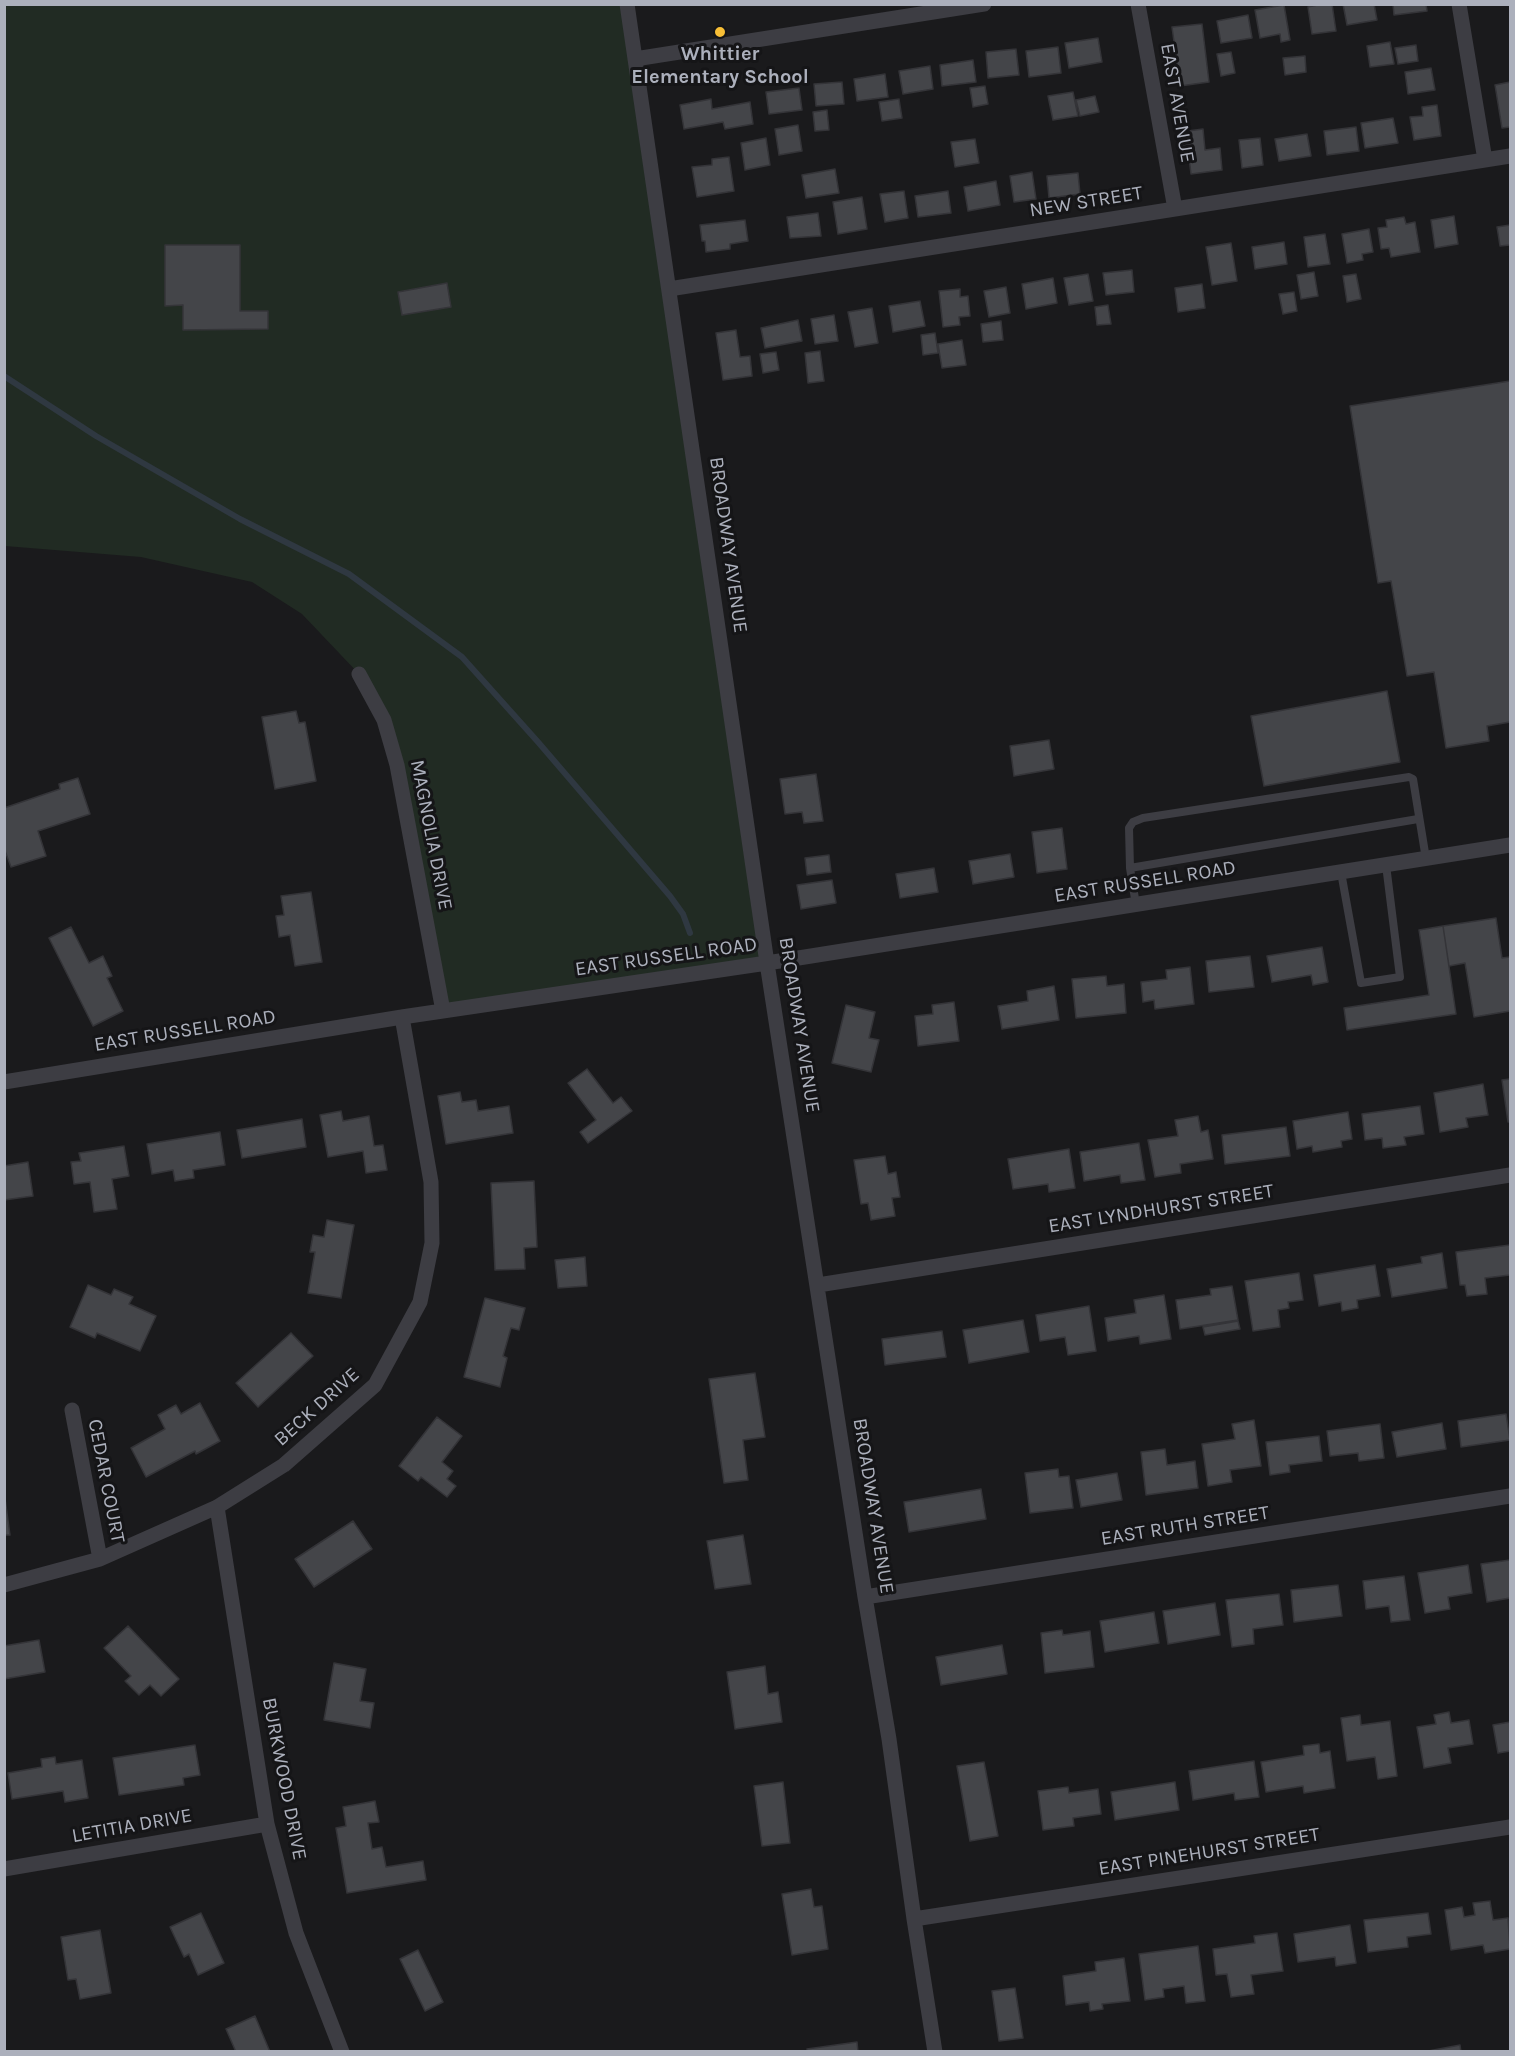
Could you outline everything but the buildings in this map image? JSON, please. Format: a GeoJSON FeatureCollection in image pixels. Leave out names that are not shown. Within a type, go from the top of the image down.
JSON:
{"type":"FeatureCollection","features":[{"type":"Feature","properties":{"kind":"street","name":"BROADWAY AVENUE"},"geometry":{"type":"LineString","coordinates":[[627,4],[767,963],[865,1597],[890,1739],[934,2052]]}},
{"type":"Feature","properties":{"kind":"street"},"geometry":{"type":"LineString","coordinates":[[635,59],[984,4]]}},
{"type":"Feature","properties":{"kind":"street","name":"EAST AVENUE"},"geometry":{"type":"LineString","coordinates":[[1138,4],[1175,209]]}},
{"type":"Feature","properties":{"kind":"street"},"geometry":{"type":"LineString","coordinates":[[1459,4],[1485,160]]}},
{"type":"Feature","properties":{"kind":"street","name":"NEW STREET"},"geometry":{"type":"LineString","coordinates":[[669,289],[1510,156]]}},
{"type":"Feature","properties":{"kind":"street","name":"MAGNOLIA DRIVE"},"geometry":{"type":"LineString","coordinates":[[359,674],[384,720],[397,765],[443,1011]]}},
{"type":"Feature","properties":{"kind":"street","name":"EAST RUSSELL ROAD"},"geometry":{"type":"LineString","coordinates":[[4,1082],[402,1017],[767,963],[1510,845]]}},
{"type":"Feature","properties":{"kind":"street","name":"BECK DRIVE"},"geometry":{"type":"LineString","coordinates":[[4,1585],[100,1559],[217,1507],[285,1465],[375,1385],[420,1302],[432,1243],[431,1182],[402,1017]]}},
{"type":"Feature","properties":{"kind":"street","name":"EAST LYNDHURST STREET"},"geometry":{"type":"LineString","coordinates":[[818,1285],[1510,1175]]}},
{"type":"Feature","properties":{"kind":"street","name":"CEDAR COURT"},"geometry":{"type":"LineString","coordinates":[[72,1410],[100,1559]]}},
{"type":"Feature","properties":{"kind":"street","name":"EAST RUTH STREET"},"geometry":{"type":"LineString","coordinates":[[865,1597],[1510,1496]]}},
{"type":"Feature","properties":{"kind":"street","name":"BURKWOOD DRIVE"},"geometry":{"type":"LineString","coordinates":[[217,1507],[267,1824],[296,1933],[342,2052]]}},
{"type":"Feature","properties":{"kind":"street","name":"LETITIA DRIVE"},"geometry":{"type":"LineString","coordinates":[[4,1869],[267,1824]]}},
{"type":"Feature","properties":{"kind":"street","name":"EAST PINEHURST STREET"},"geometry":{"type":"LineString","coordinates":[[914,1919],[1510,1827]]}},
{"type":"Feature","properties":{"kind":"lane"},"geometry":{"type":"LineString","coordinates":[[1136,904],[1130,868],[1129,828],[1133,822],[1143,818],[1409,777],[1413,779],[1426,859]]}},
{"type":"Feature","properties":{"kind":"lane"},"geometry":{"type":"LineString","coordinates":[[1130,868],[1418,819]]}},
{"type":"Feature","properties":{"kind":"lane"},"geometry":{"type":"LineString","coordinates":[[1341,872],[1361,983],[1400,977],[1386,865]]}},
{"type":"Feature","properties":{"kind":"shaded area"},"geometry":{"type":"Polygon","coordinates":[[[4,5],[627,5],[767,963],[443,1011],[397,765],[359,674],[302,614],[252,582],[141,557],[5,546],[4,5]]]}},
{"type":"Feature","properties":{"kind":"waterway"},"geometry":{"type":"LineString","coordinates":[[4,376],[96,436],[240,519],[349,574],[462,657],[670,896],[683,914],[690,933]]}},
{"type":"Feature","properties":{"kind":"place","name":"Whittier Elementary School"},"geometry":{"type":"Point","coordinates":[720,32]}}]}
